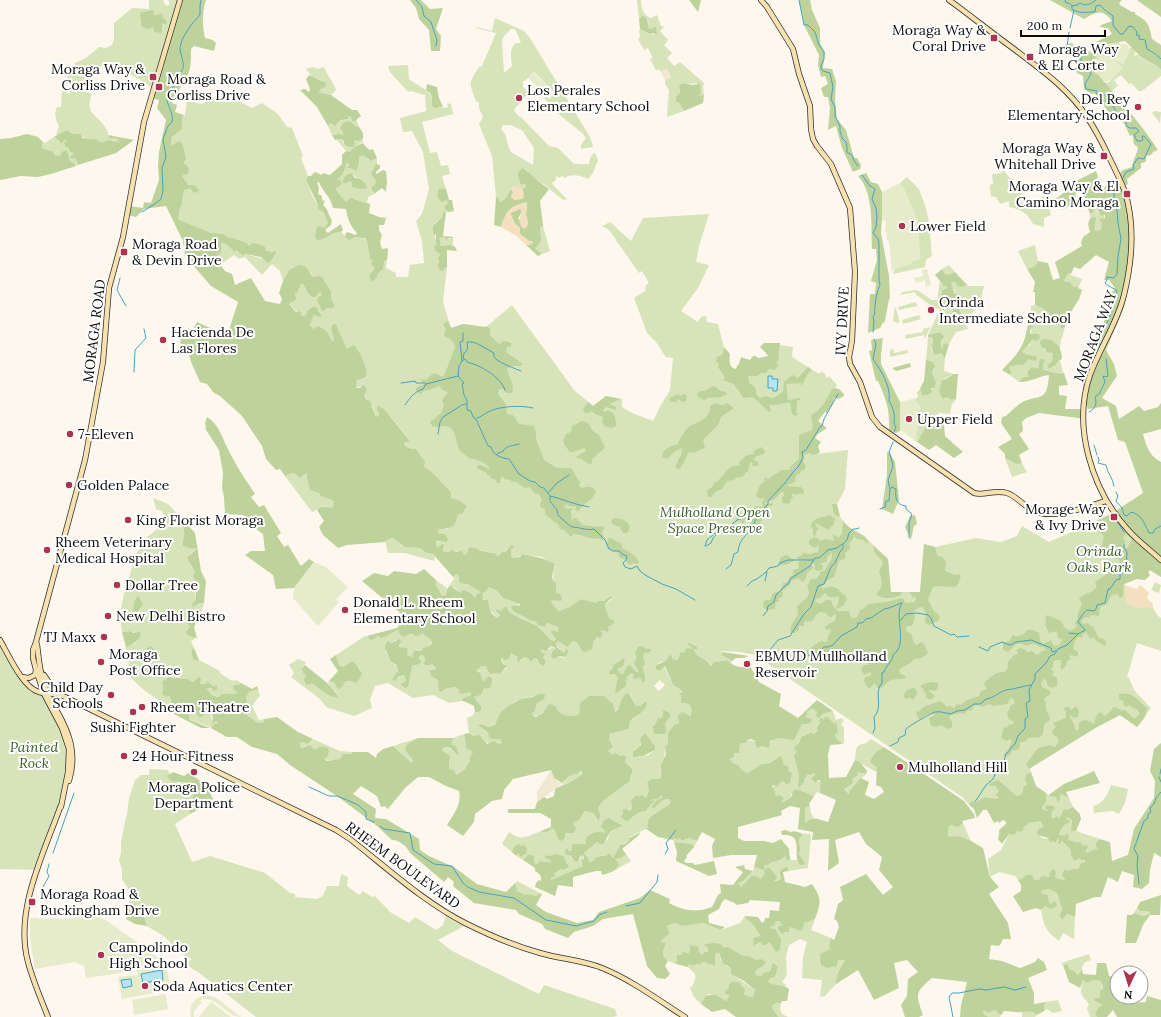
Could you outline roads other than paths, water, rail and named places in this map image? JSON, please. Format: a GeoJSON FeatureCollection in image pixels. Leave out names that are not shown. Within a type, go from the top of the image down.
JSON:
{"type":"FeatureCollection","features":[{"type":"Feature","properties":{"kind":"main road","name":"MORAGA ROAD"},"geometry":{"type":"LineString","coordinates":[[48,1017],[28,962],[24,923],[30,890],[72,773],[72,749],[65,727],[45,693],[33,658],[33,650],[85,460],[103,362],[109,288],[123,237],[144,122],[180,0]]}},
{"type":"Feature","properties":{"kind":"main road","name":"IVY DRIVE"},"geometry":{"type":"LineString","coordinates":[[760,0],[767,7],[793,49],[799,74],[810,106],[813,139],[831,164],[850,208],[855,255],[855,277],[852,341],[849,357],[852,368],[860,382],[869,410],[876,423],[974,493],[980,494],[998,491],[1005,492],[1014,496],[1033,510],[1047,514],[1065,512],[1106,501]]}},
{"type":"Feature","properties":{"kind":"main road","name":"MORAGA WAY"},"geometry":{"type":"LineString","coordinates":[[949,0],[1043,70],[1069,94],[1087,117],[1107,154],[1125,193],[1129,206],[1131,233],[1130,264],[1124,294],[1116,321],[1090,376],[1083,409],[1085,438],[1089,458],[1106,501],[1129,531],[1161,560]]}},
{"type":"Feature","properties":{"kind":"main road","name":"RHEEM BOULEVARD"},"geometry":{"type":"LineString","coordinates":[[0,640],[30,688],[39,692],[61,695],[336,830],[350,839],[436,906],[468,924],[524,948],[542,954],[584,963],[605,970],[621,978],[685,1017]]}},
{"type":"Feature","properties":{"kind":"main road"},"geometry":{"type":"LineString","coordinates":[[22,676],[32,677],[38,670],[61,695]]}},
{"type":"Feature","properties":{"kind":"water"},"geometry":{"type":"Polygon","coordinates":[[[768,376],[772,376],[772,379],[778,379],[777,391],[773,391],[773,388],[768,388],[768,376]]]}},
{"type":"Feature","properties":{"kind":"water"},"geometry":{"type":"Polygon","coordinates":[[[162,970],[163,980],[143,983],[141,974],[162,970]]]}},
{"type":"Feature","properties":{"kind":"water"},"geometry":{"type":"Polygon","coordinates":[[[131,979],[132,986],[123,988],[121,980],[131,979]]]}},
{"type":"Feature","properties":{"kind":"waterway"},"geometry":{"type":"LineString","coordinates":[[181,72],[183,69],[183,60],[180,51],[181,44],[188,30],[200,15],[201,0]]}},
{"type":"Feature","properties":{"kind":"waterway"},"geometry":{"type":"LineString","coordinates":[[416,0],[422,7],[424,16],[431,22],[437,40],[436,46]]}},
{"type":"Feature","properties":{"kind":"waterway"},"geometry":{"type":"LineString","coordinates":[[799,0],[804,25],[808,25],[815,32],[819,45],[824,52],[824,59],[821,69],[830,73],[833,87],[831,99],[835,107],[835,116],[840,126],[842,138],[846,142],[847,152],[853,156],[853,159],[858,166]]}},
{"type":"Feature","properties":{"kind":"waterway"},"geometry":{"type":"LineString","coordinates":[[1065,0],[1066,3],[1069,3],[1072,6],[1072,9],[1080,12],[1095,12],[1096,6],[1100,5],[1113,16],[1113,25],[1120,34],[1123,34],[1128,27],[1132,26],[1137,32],[1136,35],[1139,35],[1139,39],[1145,40],[1147,49],[1161,59]]}},
{"type":"Feature","properties":{"kind":"waterway"},"geometry":{"type":"LineString","coordinates":[[1072,6],[1080,3],[1084,5],[1092,3],[1096,0]]}},
{"type":"Feature","properties":{"kind":"waterway"},"geometry":{"type":"LineString","coordinates":[[1070,28],[1074,10]]}},
{"type":"Feature","properties":{"kind":"waterway"},"geometry":{"type":"LineString","coordinates":[[1069,32],[1067,47],[1078,52],[1081,57],[1080,64],[1089,69],[1091,74],[1085,84],[1086,89],[1097,91],[1097,95],[1107,95],[1106,103],[1113,107],[1116,114],[1122,114],[1126,117],[1126,125],[1129,128],[1136,128],[1139,131],[1134,135],[1137,141],[1143,140],[1142,136],[1144,136],[1151,144],[1144,159],[1138,158],[1133,165],[1134,169],[1126,172],[1123,178]]}},
{"type":"Feature","properties":{"kind":"waterway"},"geometry":{"type":"LineString","coordinates":[[142,212],[161,199],[163,191],[162,168],[166,157],[163,139],[168,126],[172,122],[167,97],[174,86]]}},
{"type":"Feature","properties":{"kind":"waterway"},"geometry":{"type":"LineString","coordinates":[[862,175],[870,186],[875,189],[872,199],[876,208],[877,217],[876,227],[873,233],[878,239],[879,244],[880,285],[876,296],[875,313],[873,317],[873,332]]}},
{"type":"Feature","properties":{"kind":"waterway"},"geometry":{"type":"LineString","coordinates":[[1101,348],[1099,342],[1112,311],[1112,305],[1117,291],[1105,283],[1107,277],[1114,278],[1117,274],[1121,239],[1117,210],[1114,204],[1116,184]]}},
{"type":"Feature","properties":{"kind":"waterway"},"geometry":{"type":"LineString","coordinates":[[120,278],[117,290],[126,306]]}},
{"type":"Feature","properties":{"kind":"waterway"},"geometry":{"type":"LineString","coordinates":[[134,372],[135,350],[146,338],[144,329]]}},
{"type":"Feature","properties":{"kind":"waterway"},"geometry":{"type":"LineString","coordinates":[[463,333],[463,341],[460,342],[462,361],[459,366],[458,376],[464,383],[462,384],[465,398],[467,400],[467,410],[471,411],[473,417],[476,419],[488,446],[491,447],[498,456],[509,459],[519,474],[544,488],[550,496],[550,501],[557,510],[558,515],[568,524],[572,527],[588,530],[594,529],[605,540],[609,549],[619,551],[627,556],[623,563],[625,567],[631,569],[637,566],[645,575],[662,584],[676,589],[695,600]]}},
{"type":"Feature","properties":{"kind":"waterway"},"geometry":{"type":"LineString","coordinates":[[874,339],[876,344],[873,359],[887,384],[889,401],[893,409],[894,424],[896,427],[894,432]]}},
{"type":"Feature","properties":{"kind":"waterway"},"geometry":{"type":"LineString","coordinates":[[463,359],[468,345],[467,342],[472,342],[494,353],[494,357],[498,361],[521,371]]}},
{"type":"Feature","properties":{"kind":"waterway"},"geometry":{"type":"LineString","coordinates":[[462,361],[465,359],[467,362],[478,366],[495,376],[503,385],[505,390]]}},
{"type":"Feature","properties":{"kind":"waterway"},"geometry":{"type":"LineString","coordinates":[[1089,412],[1095,407],[1095,397],[1099,394],[1105,382],[1103,376],[1108,376],[1106,359]]}},
{"type":"Feature","properties":{"kind":"waterway"},"geometry":{"type":"LineString","coordinates":[[405,405],[412,396],[423,389],[426,384],[458,376]]}},
{"type":"Feature","properties":{"kind":"waterway"},"geometry":{"type":"LineString","coordinates":[[401,383],[415,381],[416,383],[425,383]]}},
{"type":"Feature","properties":{"kind":"waterway"},"geometry":{"type":"LineString","coordinates":[[726,569],[731,565],[734,554],[738,552],[741,541],[757,518],[762,515],[762,511],[768,504],[768,501],[798,467],[803,458],[802,452],[806,450],[822,426],[824,419],[838,394]]}},
{"type":"Feature","properties":{"kind":"waterway"},"geometry":{"type":"LineString","coordinates":[[438,434],[440,422],[443,417],[466,404]]}},
{"type":"Feature","properties":{"kind":"waterway"},"geometry":{"type":"LineString","coordinates":[[477,418],[493,410],[504,407],[516,406],[533,408]]}},
{"type":"Feature","properties":{"kind":"waterway"},"geometry":{"type":"LineString","coordinates":[[880,509],[885,507],[886,501],[889,501],[890,489],[888,480],[893,466],[889,452],[893,442]]}},
{"type":"Feature","properties":{"kind":"waterway"},"geometry":{"type":"LineString","coordinates":[[497,454],[508,447],[519,444]]}},
{"type":"Feature","properties":{"kind":"waterway"},"geometry":{"type":"LineString","coordinates":[[1094,445],[1097,455]]}},
{"type":"Feature","properties":{"kind":"waterway"},"geometry":{"type":"LineString","coordinates":[[1098,457],[1098,463],[1106,465],[1114,486]]}},
{"type":"Feature","properties":{"kind":"waterway"},"geometry":{"type":"LineString","coordinates":[[549,492],[557,483],[569,475]]}},
{"type":"Feature","properties":{"kind":"waterway"},"geometry":{"type":"LineString","coordinates":[[890,489],[892,487],[896,489],[896,498],[898,503],[906,506],[906,509],[912,514],[909,523],[909,538]]}},
{"type":"Feature","properties":{"kind":"waterway"},"geometry":{"type":"LineString","coordinates":[[1116,492],[1118,496],[1116,501],[1122,508],[1124,515],[1127,516],[1131,512],[1138,515],[1149,533],[1153,533],[1155,529],[1161,526]]}},
{"type":"Feature","properties":{"kind":"waterway"},"geometry":{"type":"LineString","coordinates":[[550,496],[589,507]]}},
{"type":"Feature","properties":{"kind":"waterway"},"geometry":{"type":"LineString","coordinates":[[705,546],[707,540],[714,534],[729,528],[739,519],[754,516],[761,511]]}},
{"type":"Feature","properties":{"kind":"waterway"},"geometry":{"type":"LineString","coordinates":[[1117,521],[1124,532]]}},
{"type":"Feature","properties":{"kind":"waterway"},"geometry":{"type":"LineString","coordinates":[[770,650],[778,640],[790,636],[804,614],[811,607],[818,586],[824,584],[831,567],[835,563],[843,548],[843,544],[847,540],[849,533],[853,529],[859,528]]}},
{"type":"Feature","properties":{"kind":"waterway"},"geometry":{"type":"LineString","coordinates":[[706,546],[711,543],[717,534]]}},
{"type":"Feature","properties":{"kind":"waterway"},"geometry":{"type":"LineString","coordinates":[[763,616],[767,611],[768,606],[774,602],[776,595],[789,583],[790,579],[810,566],[815,558],[819,558],[828,550],[837,548],[842,544]]}},
{"type":"Feature","properties":{"kind":"waterway"},"geometry":{"type":"LineString","coordinates":[[975,802],[986,785],[993,779],[997,770],[1002,768],[1006,754],[1015,744],[1018,736],[1025,728],[1025,719],[1028,717],[1026,703],[1030,701],[1029,690],[1035,679],[1035,674],[1046,663],[1050,656],[1055,654],[1058,649],[1067,645],[1078,634],[1085,630],[1078,622],[1081,617],[1087,610],[1094,611],[1097,605],[1105,603],[1108,589],[1110,589],[1116,580],[1120,579],[1120,574],[1126,570],[1127,553],[1124,545]]}},
{"type":"Feature","properties":{"kind":"waterway"},"geometry":{"type":"LineString","coordinates":[[747,586],[769,568],[778,566],[780,563],[788,560],[813,560]]}},
{"type":"Feature","properties":{"kind":"waterway"},"geometry":{"type":"LineString","coordinates":[[765,581],[767,572]]}},
{"type":"Feature","properties":{"kind":"waterway"},"geometry":{"type":"LineString","coordinates":[[797,660],[820,651],[824,647],[833,645],[841,636],[857,627],[858,623],[862,623],[866,619],[871,618],[884,609],[901,603]]}},
{"type":"Feature","properties":{"kind":"waterway"},"geometry":{"type":"LineString","coordinates":[[873,733],[875,728],[874,717],[877,713],[879,704],[878,691],[882,683],[882,673],[892,659],[893,655],[898,650],[900,644],[901,637],[899,615],[902,603]]}},
{"type":"Feature","properties":{"kind":"waterway"},"geometry":{"type":"LineString","coordinates":[[900,621],[906,614],[917,613],[928,615],[934,626],[951,635],[954,634],[957,637],[969,636]]}},
{"type":"Feature","properties":{"kind":"waterway"},"geometry":{"type":"LineString","coordinates":[[1069,633],[1078,634]]}},
{"type":"Feature","properties":{"kind":"waterway"},"geometry":{"type":"LineString","coordinates":[[979,647],[988,651],[990,647],[1002,642],[1010,645],[1016,642],[1031,640],[1051,648],[1052,652],[1056,651]]}},
{"type":"Feature","properties":{"kind":"waterway"},"geometry":{"type":"LineString","coordinates":[[890,746],[898,742],[899,738],[905,735],[907,728],[935,712],[951,714],[957,711],[965,710],[974,704],[980,704],[986,699],[1003,691],[1031,685]]}},
{"type":"Feature","properties":{"kind":"waterway"},"geometry":{"type":"LineString","coordinates":[[1160,774],[1161,769]]}},
{"type":"Feature","properties":{"kind":"waterway"},"geometry":{"type":"LineString","coordinates":[[1159,777],[1161,782]]}},
{"type":"Feature","properties":{"kind":"waterway"},"geometry":{"type":"LineString","coordinates":[[309,787],[329,796],[337,796],[358,805],[366,812],[366,819],[374,822]]}},
{"type":"Feature","properties":{"kind":"waterway"},"geometry":{"type":"LineString","coordinates":[[1139,884],[1137,865],[1138,856],[1134,849],[1144,821],[1148,818],[1148,814],[1151,812],[1150,808],[1161,792]]}},
{"type":"Feature","properties":{"kind":"waterway"},"geometry":{"type":"LineString","coordinates":[[53,853],[74,793]]}},
{"type":"Feature","properties":{"kind":"waterway"},"geometry":{"type":"LineString","coordinates":[[380,826],[384,829],[410,833],[413,850],[434,864],[452,866],[463,883],[468,887],[479,892],[514,898],[546,920],[576,926],[594,921],[599,915],[607,912]]}},
{"type":"Feature","properties":{"kind":"waterway"},"geometry":{"type":"LineString","coordinates":[[665,854],[668,849],[666,843],[676,830]]}},
{"type":"Feature","properties":{"kind":"waterway"},"geometry":{"type":"LineString","coordinates":[[43,887],[49,876],[47,872],[49,864]]}},
{"type":"Feature","properties":{"kind":"waterway"},"geometry":{"type":"LineString","coordinates":[[626,906],[640,903],[657,882],[658,875]]}},
{"type":"Feature","properties":{"kind":"waterway"},"geometry":{"type":"LineString","coordinates":[[953,1017],[949,997],[952,993],[1004,987],[1015,990],[1026,987]]}},
{"type":"Feature","properties":{"kind":"place","name":"Moraga Way & Coral Drive"},"geometry":{"type":"Point","coordinates":[994,38]}},
{"type":"Feature","properties":{"kind":"place","name":"Moraga Way & El Corte"},"geometry":{"type":"Point","coordinates":[1030,57]}},
{"type":"Feature","properties":{"kind":"place","name":"Moraga Way & Corliss Drive"},"geometry":{"type":"Point","coordinates":[153,77]}},
{"type":"Feature","properties":{"kind":"place","name":"Moraga Road & Corliss Drive"},"geometry":{"type":"Point","coordinates":[159,87]}},
{"type":"Feature","properties":{"kind":"place","name":"Los Perales Elementary School"},"geometry":{"type":"Point","coordinates":[519,98]}},
{"type":"Feature","properties":{"kind":"place","name":"Del Rey Elementary School"},"geometry":{"type":"Point","coordinates":[1138,107]}},
{"type":"Feature","properties":{"kind":"place","name":"Moraga Way & Whitehall Drive"},"geometry":{"type":"Point","coordinates":[1104,156]}},
{"type":"Feature","properties":{"kind":"place","name":"Moraga Way & El Camino Moraga"},"geometry":{"type":"Point","coordinates":[1127,194]}},
{"type":"Feature","properties":{"kind":"place","name":"Lower Field"},"geometry":{"type":"Point","coordinates":[902,226]}},
{"type":"Feature","properties":{"kind":"place","name":"Moraga Road & Devin Drive"},"geometry":{"type":"Point","coordinates":[124,252]}},
{"type":"Feature","properties":{"kind":"place","name":"Orinda Intermediate School"},"geometry":{"type":"Point","coordinates":[931,310]}},
{"type":"Feature","properties":{"kind":"place","name":"Hacienda De Las Flores"},"geometry":{"type":"Point","coordinates":[163,340]}},
{"type":"Feature","properties":{"kind":"place","name":"Upper Field"},"geometry":{"type":"Point","coordinates":[909,419]}},
{"type":"Feature","properties":{"kind":"place","name":"7-Eleven"},"geometry":{"type":"Point","coordinates":[70,434]}},
{"type":"Feature","properties":{"kind":"place","name":"Golden Palace"},"geometry":{"type":"Point","coordinates":[69,485]}},
{"type":"Feature","properties":{"kind":"place","name":"Morage Way & Ivy Drive"},"geometry":{"type":"Point","coordinates":[1114,517]}},
{"type":"Feature","properties":{"kind":"place","name":"King Florist Moraga"},"geometry":{"type":"Point","coordinates":[128,520]}},
{"type":"Feature","properties":{"kind":"place","name":"Rheem Veterinary Medical Hospital"},"geometry":{"type":"Point","coordinates":[47,550]}},
{"type":"Feature","properties":{"kind":"place","name":"Dollar Tree"},"geometry":{"type":"Point","coordinates":[117,585]}},
{"type":"Feature","properties":{"kind":"place","name":"Donald L. Rheem Elementary School"},"geometry":{"type":"Point","coordinates":[345,610]}},
{"type":"Feature","properties":{"kind":"place","name":"New Delhi Bistro"},"geometry":{"type":"Point","coordinates":[108,616]}},
{"type":"Feature","properties":{"kind":"place","name":"TJ Maxx"},"geometry":{"type":"Point","coordinates":[104,637]}},
{"type":"Feature","properties":{"kind":"place","name":"Moraga Post Office"},"geometry":{"type":"Point","coordinates":[101,662]}},
{"type":"Feature","properties":{"kind":"place","name":"EBMUD Mullholland Reservoir"},"geometry":{"type":"Point","coordinates":[747,664]}},
{"type":"Feature","properties":{"kind":"place","name":"Child Day Schools"},"geometry":{"type":"Point","coordinates":[111,695]}},
{"type":"Feature","properties":{"kind":"place","name":"Rheem Theatre"},"geometry":{"type":"Point","coordinates":[142,707]}},
{"type":"Feature","properties":{"kind":"place","name":"Sushi Fighter"},"geometry":{"type":"Point","coordinates":[133,712]}},
{"type":"Feature","properties":{"kind":"place","name":"24 Hour Fitness"},"geometry":{"type":"Point","coordinates":[124,756]}},
{"type":"Feature","properties":{"kind":"place","name":"Mulholland Hill"},"geometry":{"type":"Point","coordinates":[900,767]}},
{"type":"Feature","properties":{"kind":"place","name":"Moraga Police Department"},"geometry":{"type":"Point","coordinates":[194,772]}},
{"type":"Feature","properties":{"kind":"place","name":"Moraga Road & Buckingham Drive"},"geometry":{"type":"Point","coordinates":[32,902]}},
{"type":"Feature","properties":{"kind":"place","name":"Campolindo High School"},"geometry":{"type":"Point","coordinates":[101,955]}},
{"type":"Feature","properties":{"kind":"place","name":"Soda Aquatics Center"},"geometry":{"type":"Point","coordinates":[145,986]}},
{"type":"Feature","properties":{"kind":"park label","name":"Mulholland Open Space Preserve"},"geometry":{"type":"Point","coordinates":[715,520]}},
{"type":"Feature","properties":{"kind":"park label","name":"Orinda Oaks Park"},"geometry":{"type":"Point","coordinates":[1099,560]}},
{"type":"Feature","properties":{"kind":"park label","name":"Painted Rock"},"geometry":{"type":"Point","coordinates":[34,756]}}]}
